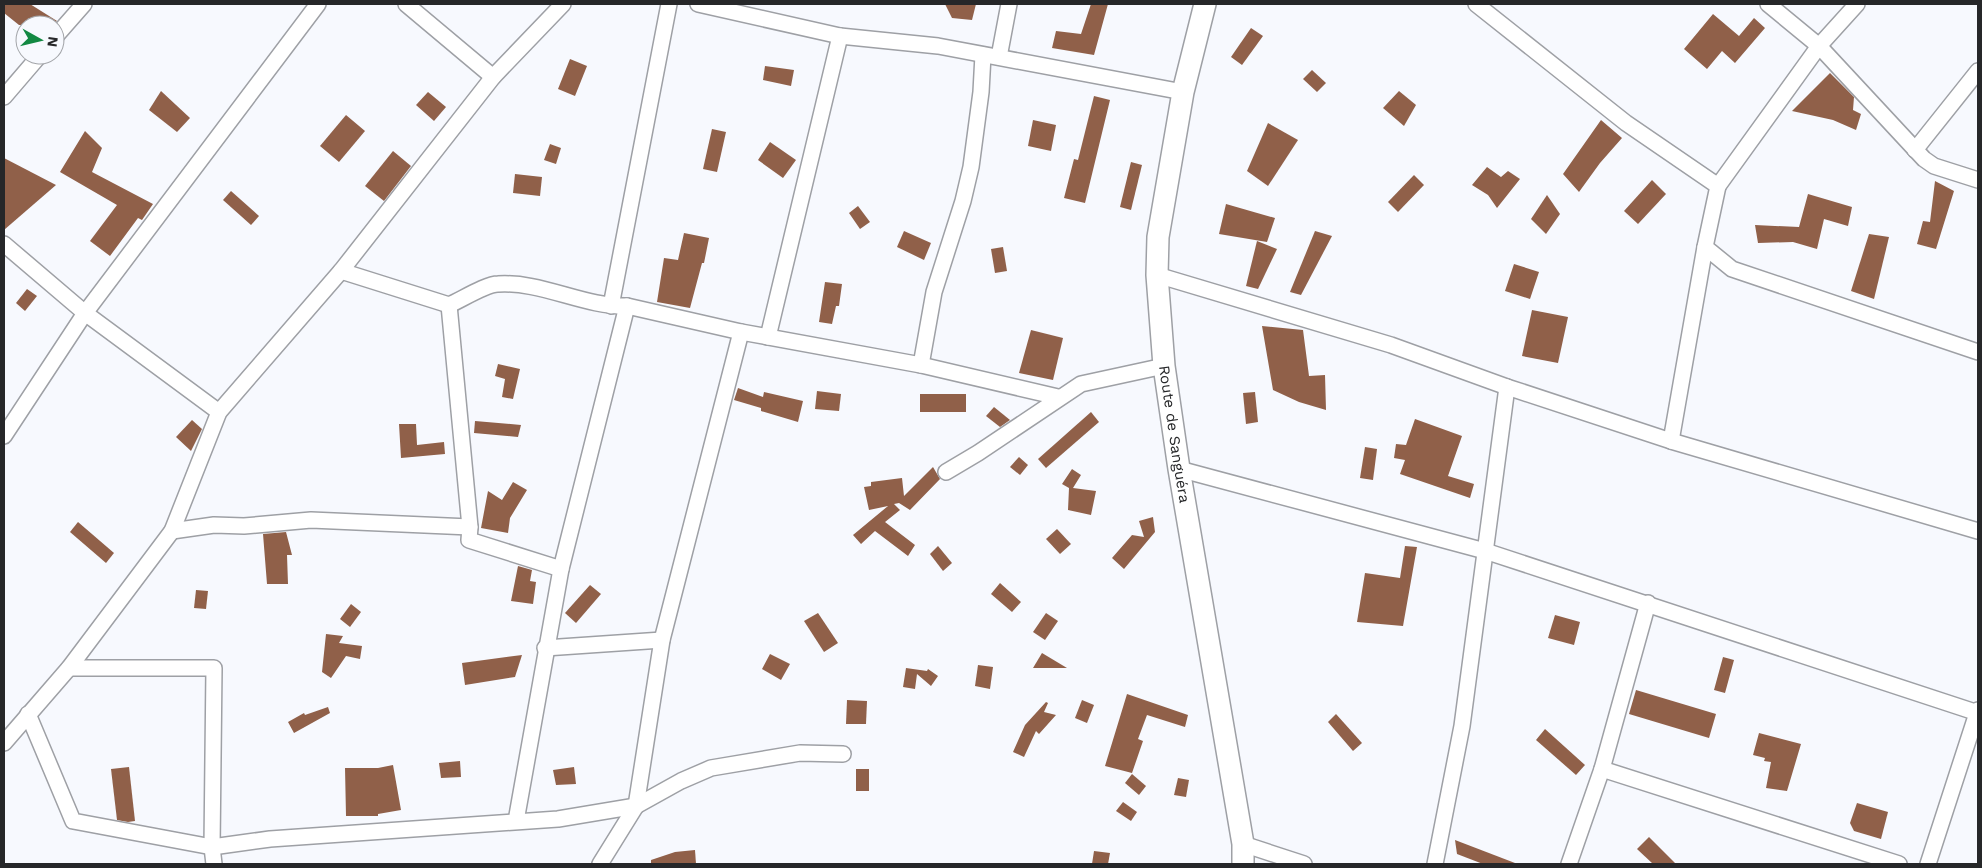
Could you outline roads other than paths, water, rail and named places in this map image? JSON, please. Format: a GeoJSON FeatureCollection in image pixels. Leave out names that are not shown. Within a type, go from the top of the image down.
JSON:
{"type":"FeatureCollection","features":[{"type":"Feature","properties":{"kind":"street"},"geometry":{"type":"LineString","coordinates":[[65,26],[84,4]]}},
{"type":"Feature","properties":{"kind":"street"},"geometry":{"type":"LineString","coordinates":[[4,436],[84,313],[318,4]]}},
{"type":"Feature","properties":{"kind":"street"},"geometry":{"type":"LineString","coordinates":[[406,4],[493,77]]}},
{"type":"Feature","properties":{"kind":"street"},"geometry":{"type":"LineString","coordinates":[[4,743],[69,668],[172,531],[219,412],[341,271],[493,77],[563,4]]}},
{"type":"Feature","properties":{"kind":"street"},"geometry":{"type":"LineString","coordinates":[[612,306],[669,4]]}},
{"type":"Feature","properties":{"kind":"street"},"geometry":{"type":"LineString","coordinates":[[698,4],[840,36],[938,46],[1183,92]]}},
{"type":"Feature","properties":{"kind":"street"},"geometry":{"type":"LineString","coordinates":[[999,57],[1010,4]]}},
{"type":"Feature","properties":{"kind":"street","name":"Route de Sanguéra"},"geometry":{"type":"LineString","coordinates":[[1204,4],[1183,92],[1158,237],[1157,275],[1164,366],[1179,469],[1243,854]]}},
{"type":"Feature","properties":{"kind":"street"},"geometry":{"type":"LineString","coordinates":[[1476,4],[1626,122],[1718,186]]}},
{"type":"Feature","properties":{"kind":"street"},"geometry":{"type":"LineString","coordinates":[[1768,4],[1819,46],[1915,150],[1934,166],[1978,180]]}},
{"type":"Feature","properties":{"kind":"street"},"geometry":{"type":"LineString","coordinates":[[1672,441],[1705,247],[1718,186],[1819,46],[1857,4]]}},
{"type":"Feature","properties":{"kind":"street"},"geometry":{"type":"LineString","coordinates":[[768,337],[840,36]]}},
{"type":"Feature","properties":{"kind":"street"},"geometry":{"type":"LineString","coordinates":[[921,364],[934,292],[963,201],[971,167],[981,92],[983,55]]}},
{"type":"Feature","properties":{"kind":"street"},"geometry":{"type":"LineString","coordinates":[[4,97],[31,65]]}},
{"type":"Feature","properties":{"kind":"street"},"geometry":{"type":"LineString","coordinates":[[1915,150],[1978,71]]}},
{"type":"Feature","properties":{"kind":"street"},"geometry":{"type":"LineString","coordinates":[[4,244],[84,313],[219,412]]}},
{"type":"Feature","properties":{"kind":"street"},"geometry":{"type":"LineString","coordinates":[[1705,247],[1732,269],[1978,352]]}},
{"type":"Feature","properties":{"kind":"street"},"geometry":{"type":"LineString","coordinates":[[341,271],[449,305],[497,284],[530,288],[612,306],[627,306],[741,332],[921,364],[1058,398]]}},
{"type":"Feature","properties":{"kind":"street"},"geometry":{"type":"LineString","coordinates":[[1157,275],[1391,345],[1507,387],[1672,441],[1978,531]]}},
{"type":"Feature","properties":{"kind":"street"},"geometry":{"type":"LineString","coordinates":[[449,305],[470,527],[468,540],[561,569]]}},
{"type":"Feature","properties":{"kind":"street"},"geometry":{"type":"LineString","coordinates":[[516,821],[545,648],[561,569],[627,306]]}},
{"type":"Feature","properties":{"kind":"street"},"geometry":{"type":"LineString","coordinates":[[600,864],[636,806],[662,640],[741,332]]}},
{"type":"Feature","properties":{"kind":"street"},"geometry":{"type":"LineString","coordinates":[[946,472],[978,453],[1081,384],[1164,366]]}},
{"type":"Feature","properties":{"kind":"street"},"geometry":{"type":"LineString","coordinates":[[1436,864],[1462,726],[1507,387]]}},
{"type":"Feature","properties":{"kind":"street"},"geometry":{"type":"LineString","coordinates":[[1179,469],[1485,551],[1978,712],[1928,864]]}},
{"type":"Feature","properties":{"kind":"street"},"geometry":{"type":"LineString","coordinates":[[172,531],[214,525],[244,526],[311,520],[470,527]]}},
{"type":"Feature","properties":{"kind":"street"},"geometry":{"type":"LineString","coordinates":[[1569,864],[1602,769],[1648,603]]}},
{"type":"Feature","properties":{"kind":"street"},"geometry":{"type":"LineString","coordinates":[[545,648],[662,640]]}},
{"type":"Feature","properties":{"kind":"street"},"geometry":{"type":"LineString","coordinates":[[69,668],[214,668],[212,847],[214,864]]}},
{"type":"Feature","properties":{"kind":"street"},"geometry":{"type":"LineString","coordinates":[[28,714],[73,821],[212,847],[270,839],[558,819],[636,806],[681,780],[711,768],[800,753],[843,754]]}},
{"type":"Feature","properties":{"kind":"street"},"geometry":{"type":"LineString","coordinates":[[1602,769],[1899,864]]}},
{"type":"Feature","properties":{"kind":"street"},"geometry":{"type":"LineString","coordinates":[[1243,854],[1304,864]]}}]}
